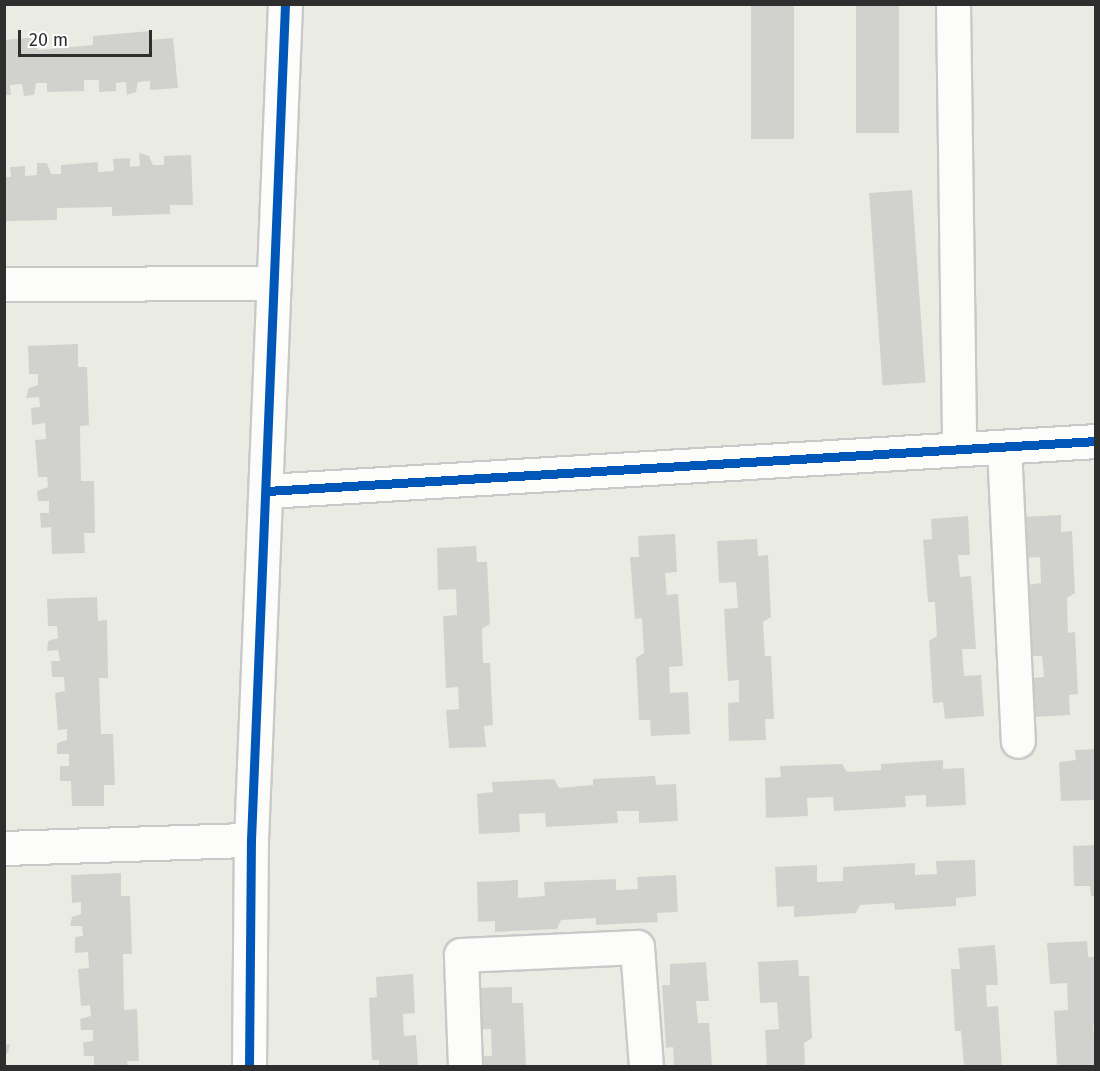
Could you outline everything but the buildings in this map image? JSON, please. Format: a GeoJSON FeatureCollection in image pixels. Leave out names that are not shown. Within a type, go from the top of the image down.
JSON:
{"type":"FeatureCollection","features":[{"type":"Feature","properties":{"kind":"street"},"geometry":{"type":"LineString","coordinates":[[249,1066],[250,840],[267,491],[285,4]]}},
{"type":"Feature","properties":{"kind":"street"},"geometry":{"type":"LineString","coordinates":[[952,4],[959,449]]}},
{"type":"Feature","properties":{"kind":"street"},"geometry":{"type":"LineString","coordinates":[[4,284],[274,283]]}},
{"type":"Feature","properties":{"kind":"street"},"geometry":{"type":"LineString","coordinates":[[267,491],[1095,441]]}},
{"type":"Feature","properties":{"kind":"street"},"geometry":{"type":"LineString","coordinates":[[1004,447],[1018,741]]}},
{"type":"Feature","properties":{"kind":"street"},"geometry":{"type":"LineString","coordinates":[[4,848],[250,840]]}},
{"type":"Feature","properties":{"kind":"street"},"geometry":{"type":"LineString","coordinates":[[465,1066],[461,955],[637,948],[646,1066]]}},
{"type":"Feature","properties":{"kind":"cycle path"},"geometry":{"type":"LineString","coordinates":[[249,1066],[251,840],[285,4]]}},
{"type":"Feature","properties":{"kind":"cycle path"},"geometry":{"type":"LineString","coordinates":[[267,491],[1096,441]]}}]}
